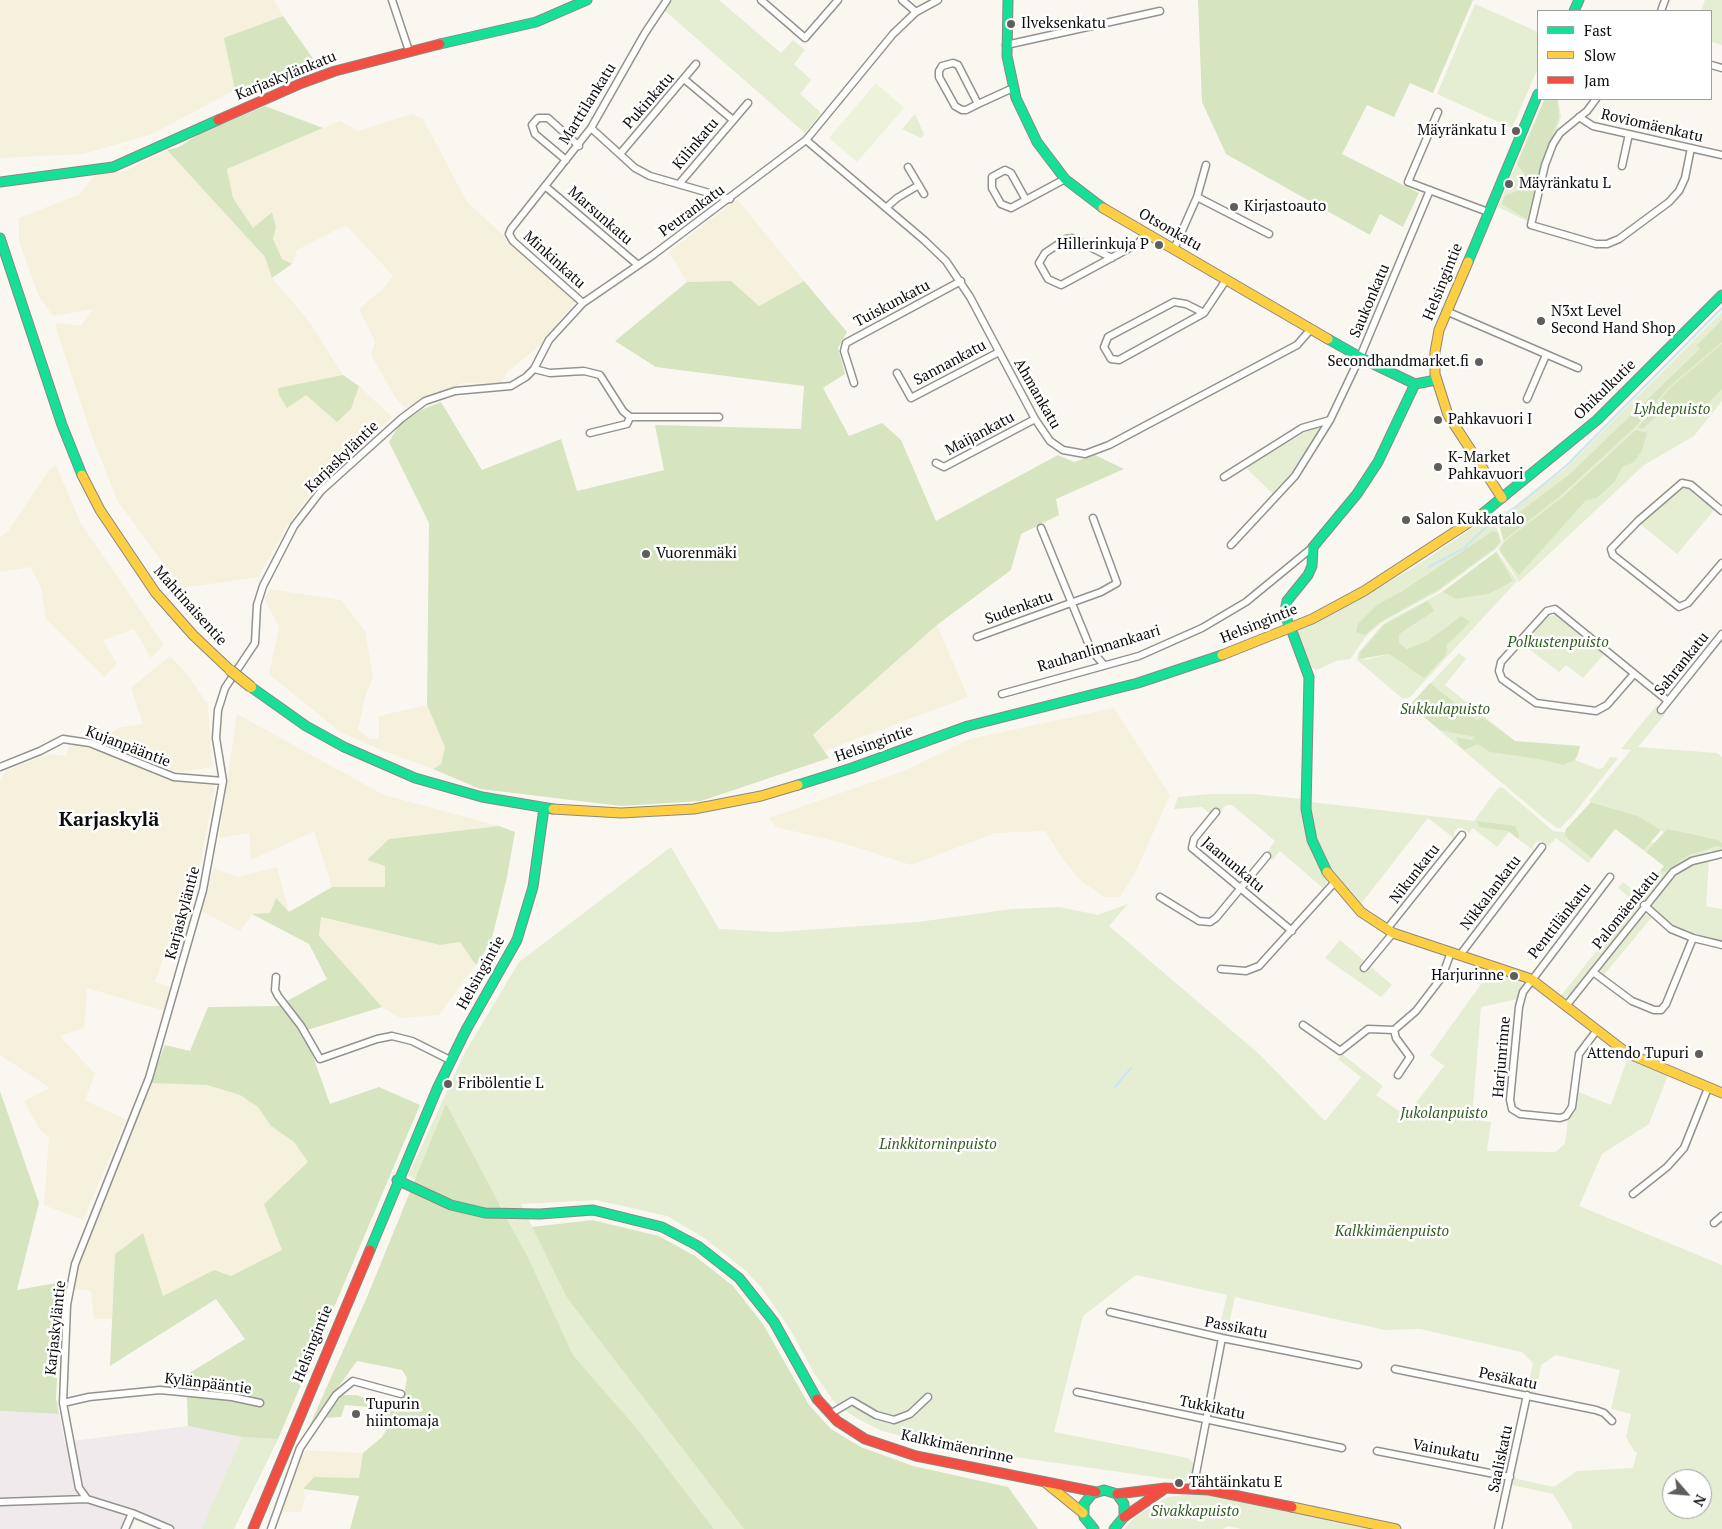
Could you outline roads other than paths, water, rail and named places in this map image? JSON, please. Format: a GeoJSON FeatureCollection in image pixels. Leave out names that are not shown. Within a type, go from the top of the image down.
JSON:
{"type":"FeatureCollection","features":[{"type":"Feature","properties":{"kind":"street"},"geometry":{"type":"LineString","coordinates":[[392,0],[409,51]]}},
{"type":"Feature","properties":{"kind":"street","name":"Karjaskylänkatu"},"geometry":{"type":"LineString","coordinates":[[0,182],[40,175],[113,167],[316,77],[409,51],[536,22],[587,0]]}},
{"type":"Feature","properties":{"kind":"street"},"geometry":{"type":"LineString","coordinates":[[762,0],[805,38],[838,0]]}},
{"type":"Feature","properties":{"kind":"street"},"geometry":{"type":"LineString","coordinates":[[902,0],[916,12]]}},
{"type":"Feature","properties":{"kind":"street","name":"Peurankatu"},"geometry":{"type":"LineString","coordinates":[[439,396],[455,391],[511,386],[534,369],[549,340],[583,303],[730,198],[806,140],[893,34],[916,12],[938,0]]}},
{"type":"Feature","properties":{"kind":"street","name":"Otsonkatu"},"geometry":{"type":"LineString","coordinates":[[1008,0],[1006,45],[1013,88],[1024,119],[1034,139],[1065,179],[1091,200],[1147,234],[1360,357],[1415,384]]}},
{"type":"Feature","properties":{"kind":"street","name":"Marttilankatu"},"geometry":{"type":"LineString","coordinates":[[509,234],[511,229],[592,128],[665,3]]}},
{"type":"Feature","properties":{"kind":"street"},"geometry":{"type":"LineString","coordinates":[[1006,45],[1160,11]]}},
{"type":"Feature","properties":{"kind":"street"},"geometry":{"type":"LineString","coordinates":[[978,104],[958,65],[953,63],[942,66],[939,71],[939,77],[958,109],[966,110],[1013,88]]}},
{"type":"Feature","properties":{"kind":"street","name":"Pukinkatu"},"geometry":{"type":"LineString","coordinates":[[620,154],[696,64]]}},
{"type":"Feature","properties":{"kind":"street","name":"Kilinkatu"},"geometry":{"type":"LineString","coordinates":[[684,79],[733,120]]}},
{"type":"Feature","properties":{"kind":"street","name":"Helsingintie"},"geometry":{"type":"LineString","coordinates":[[253,1529],[397,1180],[450,1060],[502,970],[517,940],[533,887],[544,808],[590,812],[657,812],[740,801],[826,777],[968,726],[1138,683],[1194,666],[1312,619],[1364,591],[1436,546],[1502,498],[1448,415],[1436,380],[1435,352],[1439,330],[1446,312],[1537,96]]}},
{"type":"Feature","properties":{"kind":"street"},"geometry":{"type":"LineString","coordinates":[[1595,100],[1560,133],[1553,144],[1545,166],[1531,225],[1596,244],[1607,244],[1619,239],[1669,202],[1679,191],[1685,178],[1691,148]]}},
{"type":"Feature","properties":{"kind":"street","name":"Kilinkatu"},"geometry":{"type":"LineString","coordinates":[[679,184],[748,103]]}},
{"type":"Feature","properties":{"kind":"street"},"geometry":{"type":"LineString","coordinates":[[1438,112],[1408,182],[1488,212]]}},
{"type":"Feature","properties":{"kind":"street","name":"Roviomäenkatu"},"geometry":{"type":"LineString","coordinates":[[1579,117],[1593,126],[1722,155]]}},
{"type":"Feature","properties":{"kind":"street"},"geometry":{"type":"LineString","coordinates":[[566,160],[535,134],[532,125],[538,118],[548,118],[579,146]]}},
{"type":"Feature","properties":{"kind":"street"},"geometry":{"type":"LineString","coordinates":[[592,128],[636,168],[650,176],[730,198]]}},
{"type":"Feature","properties":{"kind":"street"},"geometry":{"type":"LineString","coordinates":[[1622,166],[1629,134]]}},
{"type":"Feature","properties":{"kind":"street","name":"Ahmankatu"},"geometry":{"type":"LineString","coordinates":[[806,140],[938,253],[961,281],[1035,419],[1050,441],[1058,448],[1076,453],[1094,451],[1297,345],[1311,329]]}},
{"type":"Feature","properties":{"kind":"street"},"geometry":{"type":"LineString","coordinates":[[1174,249],[1197,197],[1206,165]]}},
{"type":"Feature","properties":{"kind":"street"},"geometry":{"type":"LineString","coordinates":[[908,167],[924,194]]}},
{"type":"Feature","properties":{"kind":"street"},"geometry":{"type":"LineString","coordinates":[[1026,200],[1011,173],[1005,170],[992,177],[992,188],[1005,207],[1011,208],[1026,200],[1065,179]]}},
{"type":"Feature","properties":{"kind":"street"},"geometry":{"type":"LineString","coordinates":[[886,207],[896,198],[919,185]]}},
{"type":"Feature","properties":{"kind":"street","name":"Marsunkatu"},"geometry":{"type":"LineString","coordinates":[[545,186],[638,265]]}},
{"type":"Feature","properties":{"kind":"street","name":"Saukonkatu"},"geometry":{"type":"LineString","coordinates":[[1231,545],[1295,476],[1330,420],[1360,357],[1430,190]]}},
{"type":"Feature","properties":{"kind":"street"},"geometry":{"type":"LineString","coordinates":[[1197,197],[1269,234]]}},
{"type":"Feature","properties":{"kind":"street","name":"Minkinkatu"},"geometry":{"type":"LineString","coordinates":[[509,234],[513,241],[583,303]]}},
{"type":"Feature","properties":{"kind":"street"},"geometry":{"type":"LineString","coordinates":[[1112,258],[1072,238],[1066,239],[1045,253],[1039,263],[1047,278],[1058,285],[1112,258],[1137,244],[1147,234]]}},
{"type":"Feature","properties":{"kind":"street","name":"Mahtinaisentie"},"geometry":{"type":"LineString","coordinates":[[0,238],[62,426],[81,473],[100,510],[155,592],[193,635],[251,687],[306,726],[380,764],[415,778],[466,793],[544,808]]}},
{"type":"Feature","properties":{"kind":"street"},"geometry":{"type":"LineString","coordinates":[[1204,313],[1186,304],[1174,302],[1108,337],[1104,348],[1111,359],[1119,360],[1204,313],[1226,280]]}},
{"type":"Feature","properties":{"kind":"street","name":"Tuiskunkatu"},"geometry":{"type":"LineString","coordinates":[[854,383],[844,351],[846,343],[961,281]]}},
{"type":"Feature","properties":{"kind":"street","name":"Ohikulkutie"},"geometry":{"type":"LineString","coordinates":[[1502,498],[1597,420],[1722,295]]}},
{"type":"Feature","properties":{"kind":"street"},"geometry":{"type":"LineString","coordinates":[[1446,312],[1578,368]]}},
{"type":"Feature","properties":{"kind":"street","name":"Sannankatu"},"geometry":{"type":"LineString","coordinates":[[897,373],[912,398],[999,352]]}},
{"type":"Feature","properties":{"kind":"street"},"geometry":{"type":"LineString","coordinates":[[1527,399],[1546,355]]}},
{"type":"Feature","properties":{"kind":"street"},"geometry":{"type":"LineString","coordinates":[[534,369],[550,373],[584,371],[600,375],[623,411],[630,417],[718,417]]}},
{"type":"Feature","properties":{"kind":"street"},"geometry":{"type":"LineString","coordinates":[[1415,384],[1436,380]]}},
{"type":"Feature","properties":{"kind":"street","name":"Rauhanlinnankaari"},"geometry":{"type":"LineString","coordinates":[[1002,694],[1139,656],[1202,628],[1246,602],[1313,547],[1357,494],[1378,462],[1415,384]]}},
{"type":"Feature","properties":{"kind":"street","name":"Karjaskyläntie"},"geometry":{"type":"LineString","coordinates":[[87,1499],[79,1488],[63,1403],[67,1305],[76,1264],[149,1078],[205,882],[223,780],[216,738],[218,710],[225,688],[255,643],[257,605],[260,596],[294,526],[321,491],[368,447],[425,401],[439,396]]}},
{"type":"Feature","properties":{"kind":"street"},"geometry":{"type":"LineString","coordinates":[[590,433],[626,424],[630,417]]}},
{"type":"Feature","properties":{"kind":"street","name":"Maijankatu"},"geometry":{"type":"LineString","coordinates":[[936,463],[944,467],[1035,419]]}},
{"type":"Feature","properties":{"kind":"street"},"geometry":{"type":"LineString","coordinates":[[1224,478],[1302,428],[1330,420]]}},
{"type":"Feature","properties":{"kind":"street"},"geometry":{"type":"LineString","coordinates":[[1722,511],[1691,485],[1682,483],[1638,521],[1611,549],[1613,555],[1679,607],[1688,603],[1722,563]]}},
{"type":"Feature","properties":{"kind":"street","name":"Sudenkatu"},"geometry":{"type":"LineString","coordinates":[[977,638],[1101,592],[1117,583],[1093,518]]}},
{"type":"Feature","properties":{"kind":"street"},"geometry":{"type":"LineString","coordinates":[[1041,528],[1070,603],[1091,650],[1104,665]]}},
{"type":"Feature","properties":{"kind":"street"},"geometry":{"type":"LineString","coordinates":[[1288,623],[1284,611],[1287,601],[1308,575],[1312,566],[1313,547]]}},
{"type":"Feature","properties":{"kind":"street"},"geometry":{"type":"LineString","coordinates":[[1634,674],[1607,705],[1596,711],[1536,703],[1502,679],[1499,671],[1501,662],[1547,611],[1555,609],[1668,701]]}},
{"type":"Feature","properties":{"kind":"street"},"geometry":{"type":"LineString","coordinates":[[1293,634],[1309,677],[1306,808],[1318,856],[1334,882],[1361,912],[1390,931],[1531,980],[1636,1057],[1722,1093]]}},
{"type":"Feature","properties":{"kind":"street","name":"Sahrankatu"},"geometry":{"type":"LineString","coordinates":[[1661,710],[1722,634]]}},
{"type":"Feature","properties":{"kind":"street","name":"Kujanpääntie"},"geometry":{"type":"LineString","coordinates":[[0,767],[40,751],[63,739],[90,744],[174,777],[223,780]]}},
{"type":"Feature","properties":{"kind":"street","name":"Jaanunkatu"},"geometry":{"type":"LineString","coordinates":[[1216,812],[1190,846],[1292,932]]}},
{"type":"Feature","properties":{"kind":"street","name":"Nikunkatu"},"geometry":{"type":"LineString","coordinates":[[1364,968],[1462,835]]}},
{"type":"Feature","properties":{"kind":"street","name":"Nikkalankatu"},"geometry":{"type":"LineString","coordinates":[[1394,1030],[1416,1011],[1442,977],[1456,954],[1542,847]]}},
{"type":"Feature","properties":{"kind":"street","name":"Palomäenkatu"},"geometry":{"type":"LineString","coordinates":[[1566,1006],[1664,881],[1680,866],[1704,857],[1722,854]]}},
{"type":"Feature","properties":{"kind":"street"},"geometry":{"type":"LineString","coordinates":[[1160,897],[1199,920],[1206,922],[1216,918],[1267,856]]}},
{"type":"Feature","properties":{"kind":"street","name":"Penttilänkatu"},"geometry":{"type":"LineString","coordinates":[[1531,980],[1610,878]]}},
{"type":"Feature","properties":{"kind":"street"},"geometry":{"type":"LineString","coordinates":[[1221,968],[1246,971],[1259,966],[1292,932],[1334,882]]}},
{"type":"Feature","properties":{"kind":"street"},"geometry":{"type":"LineString","coordinates":[[1644,905],[1664,924],[1693,938],[1722,945]]}},
{"type":"Feature","properties":{"kind":"street"},"geometry":{"type":"LineString","coordinates":[[1593,972],[1632,1001],[1654,1010],[1661,1010],[1666,1004],[1693,938]]}},
{"type":"Feature","properties":{"kind":"street"},"geometry":{"type":"LineString","coordinates":[[276,977],[278,996],[301,1026],[320,1059],[377,1038],[392,1036],[412,1041],[450,1060]]}},
{"type":"Feature","properties":{"kind":"street","name":"Harjunrinne"},"geometry":{"type":"LineString","coordinates":[[1531,980],[1523,992],[1519,1007],[1510,1100],[1514,1111],[1520,1114],[1552,1117],[1566,1116],[1572,1103],[1578,1054],[1597,1030]]}},
{"type":"Feature","properties":{"kind":"street"},"geometry":{"type":"LineString","coordinates":[[1303,1025],[1340,1051],[1368,1029],[1394,1030],[1396,1038],[1410,1057],[1398,1075]]}},
{"type":"Feature","properties":{"kind":"street"},"geometry":{"type":"LineString","coordinates":[[1633,1194],[1667,1167],[1684,1148],[1708,1088]]}},
{"type":"Feature","properties":{"kind":"street","name":"Kalkkimäenrinne"},"geometry":{"type":"LineString","coordinates":[[397,1180],[450,1205],[484,1213],[540,1214],[593,1210],[662,1227],[698,1246],[739,1278],[774,1322],[818,1400],[830,1414],[865,1439],[916,1456],[1096,1492],[1109,1490],[1117,1494]]}},
{"type":"Feature","properties":{"kind":"street"},"geometry":{"type":"LineString","coordinates":[[1714,1223],[1722,1216]]}},
{"type":"Feature","properties":{"kind":"street","name":"Passikatu"},"geometry":{"type":"LineString","coordinates":[[1110,1312],[1222,1338],[1358,1365]]}},
{"type":"Feature","properties":{"kind":"street"},"geometry":{"type":"LineString","coordinates":[[1193,1489],[1222,1338]]}},
{"type":"Feature","properties":{"kind":"street","name":"Pesäkatu"},"geometry":{"type":"LineString","coordinates":[[1395,1368],[1596,1410],[1604,1413],[1612,1421]]}},
{"type":"Feature","properties":{"kind":"street"},"geometry":{"type":"LineString","coordinates":[[271,1529],[300,1448],[336,1395],[353,1381],[401,1394]]}},
{"type":"Feature","properties":{"kind":"street","name":"Kylänpääntie"},"geometry":{"type":"LineString","coordinates":[[63,1403],[89,1397],[160,1390],[232,1397],[260,1403]]}},
{"type":"Feature","properties":{"kind":"street","name":"Tukkikatu"},"geometry":{"type":"LineString","coordinates":[[1077,1392],[1342,1448]]}},
{"type":"Feature","properties":{"kind":"street","name":"Saaliskatu"},"geometry":{"type":"LineString","coordinates":[[1498,1529],[1527,1395]]}},
{"type":"Feature","properties":{"kind":"street"},"geometry":{"type":"LineString","coordinates":[[830,1414],[852,1401],[876,1415],[894,1420],[910,1414],[928,1397]]}},
{"type":"Feature","properties":{"kind":"street","name":"Vainukatu"},"geometry":{"type":"LineString","coordinates":[[1377,1451],[1510,1477]]}},
{"type":"Feature","properties":{"kind":"street","name":"Kalkkimäenrinne"},"geometry":{"type":"LineString","coordinates":[[1046,1483],[1083,1513]]}},
{"type":"Feature","properties":{"kind":"street"},"geometry":{"type":"LineString","coordinates":[[1114,1529],[1124,1517],[1165,1488]]}},
{"type":"Feature","properties":{"kind":"street"},"geometry":{"type":"LineString","coordinates":[[1124,1517],[1124,1504],[1117,1494],[1165,1488],[1193,1489],[1221,1492],[1396,1529]]}},
{"type":"Feature","properties":{"kind":"street"},"geometry":{"type":"LineString","coordinates":[[1090,1528],[1083,1513],[1086,1500],[1096,1492]]}},
{"type":"Feature","properties":{"kind":"street"},"geometry":{"type":"LineString","coordinates":[[0,1502],[87,1499],[132,1513],[170,1529]]}},
{"type":"Feature","properties":{"kind":"street"},"geometry":{"type":"LineString","coordinates":[[125,1529],[132,1513]]}},
{"type":"Feature","properties":{"kind":"waterway"},"geometry":{"type":"LineString","coordinates":[[1429,567],[1464,548],[1485,528],[1518,505],[1566,466],[1722,308]]}},
{"type":"Feature","properties":{"kind":"waterway"},"geometry":{"type":"LineString","coordinates":[[1115,1087],[1131,1068]]}},
{"type":"Feature","properties":{"kind":"place","name":"Ilveksenkatu"},"geometry":{"type":"Point","coordinates":[1011,24]}},
{"type":"Feature","properties":{"kind":"place","name":"Mäyränkatu I"},"geometry":{"type":"Point","coordinates":[1516,131]}},
{"type":"Feature","properties":{"kind":"place","name":"Mäyränkatu L"},"geometry":{"type":"Point","coordinates":[1509,184]}},
{"type":"Feature","properties":{"kind":"place","name":"Kirjastoauto"},"geometry":{"type":"Point","coordinates":[1234,207]}},
{"type":"Feature","properties":{"kind":"place","name":"Hillerinkuja P"},"geometry":{"type":"Point","coordinates":[1159,245]}},
{"type":"Feature","properties":{"kind":"place","name":"N3xt Level Second Hand Shop"},"geometry":{"type":"Point","coordinates":[1541,321]}},
{"type":"Feature","properties":{"kind":"place","name":"Secondhandmarket.fi"},"geometry":{"type":"Point","coordinates":[1479,362]}},
{"type":"Feature","properties":{"kind":"place","name":"Pahkavuori I"},"geometry":{"type":"Point","coordinates":[1438,420]}},
{"type":"Feature","properties":{"kind":"place","name":"K-Market Pahkavuori"},"geometry":{"type":"Point","coordinates":[1438,467]}},
{"type":"Feature","properties":{"kind":"place","name":"Salon Kukkatalo"},"geometry":{"type":"Point","coordinates":[1406,520]}},
{"type":"Feature","properties":{"kind":"place","name":"Vuorenmäki"},"geometry":{"type":"Point","coordinates":[646,554]}},
{"type":"Feature","properties":{"kind":"place","name":"Harjurinne"},"geometry":{"type":"Point","coordinates":[1514,976]}},
{"type":"Feature","properties":{"kind":"place","name":"Attendo Tupuri"},"geometry":{"type":"Point","coordinates":[1699,1054]}},
{"type":"Feature","properties":{"kind":"place","name":"Fribölentie L"},"geometry":{"type":"Point","coordinates":[448,1084]}},
{"type":"Feature","properties":{"kind":"place","name":"Tupurin hiintomaja"},"geometry":{"type":"Point","coordinates":[356,1414]}},
{"type":"Feature","properties":{"kind":"place","name":"Tähtäinkatu E"},"geometry":{"type":"Point","coordinates":[1179,1483]}},
{"type":"Feature","properties":{"kind":"district","name":"Karjaskylä"},"geometry":{"type":"Point","coordinates":[109,820]}},
{"type":"Feature","properties":{"kind":"park label","name":"Lyhdepuisto"},"geometry":{"type":"Point","coordinates":[1672,410]}},
{"type":"Feature","properties":{"kind":"park label","name":"Polkustenpuisto"},"geometry":{"type":"Point","coordinates":[1558,643]}},
{"type":"Feature","properties":{"kind":"park label","name":"Sukkulapuisto"},"geometry":{"type":"Point","coordinates":[1445,710]}},
{"type":"Feature","properties":{"kind":"park label","name":"Jukolanpuisto"},"geometry":{"type":"Point","coordinates":[1444,1114]}},
{"type":"Feature","properties":{"kind":"park label","name":"Linkkitorninpuisto"},"geometry":{"type":"Point","coordinates":[938,1145]}},
{"type":"Feature","properties":{"kind":"park label","name":"Kalkkimäenpuisto"},"geometry":{"type":"Point","coordinates":[1392,1232]}},
{"type":"Feature","properties":{"kind":"park label","name":"Sivakkapuisto"},"geometry":{"type":"Point","coordinates":[1195,1512]}}]}
